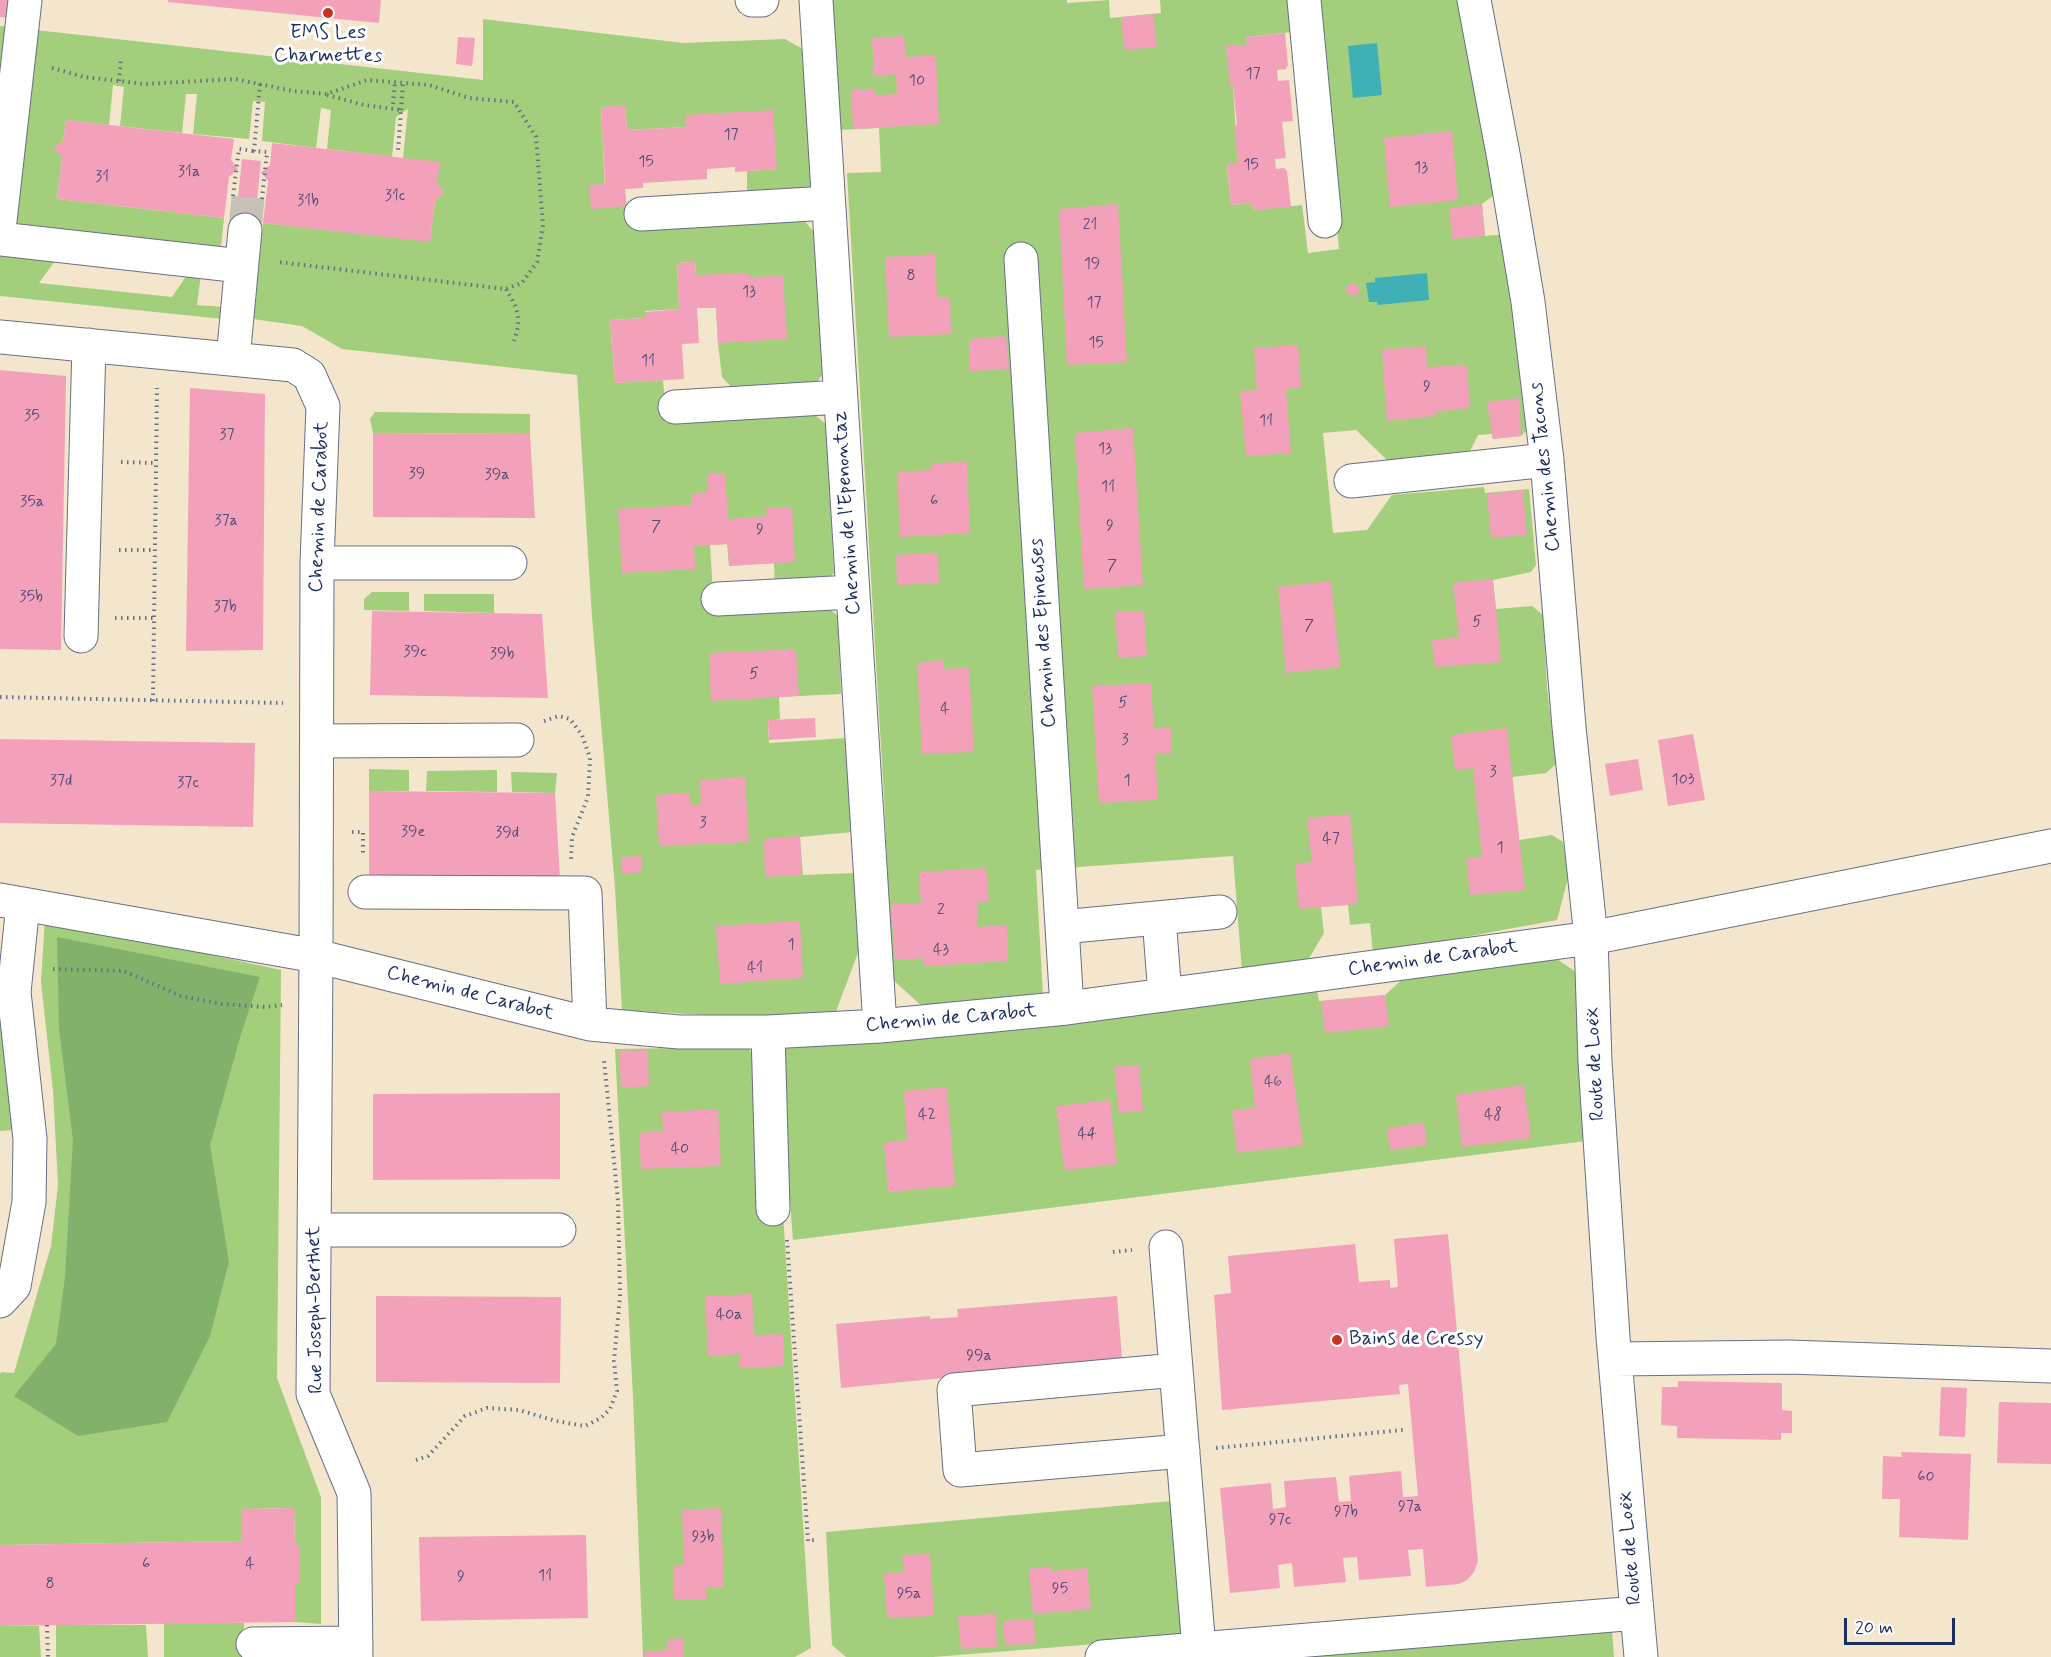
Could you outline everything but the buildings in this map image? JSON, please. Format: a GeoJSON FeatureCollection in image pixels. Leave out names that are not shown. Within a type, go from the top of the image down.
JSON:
{"type":"FeatureCollection","features":[{"type":"Feature","properties":{"kind":"street"},"geometry":{"type":"LineString","coordinates":[[752,0],[762,0]]}},
{"type":"Feature","properties":{"kind":"street","name":"Chemin de l'Epenontaz"},"geometry":{"type":"LineString","coordinates":[[816,0],[880,1026]]}},
{"type":"Feature","properties":{"kind":"street"},"geometry":{"type":"LineString","coordinates":[[1304,0],[1325,221]]}},
{"type":"Feature","properties":{"kind":"street","name":"Chemin des Tacons"},"geometry":{"type":"LineString","coordinates":[[1474,0],[1528,302],[1547,460],[1569,727],[1591,938]]}},
{"type":"Feature","properties":{"kind":"street"},"geometry":{"type":"LineString","coordinates":[[0,221],[23,11]]}},
{"type":"Feature","properties":{"kind":"street"},"geometry":{"type":"LineString","coordinates":[[641,214],[828,203]]}},
{"type":"Feature","properties":{"kind":"street"},"geometry":{"type":"LineString","coordinates":[[0,239],[243,248],[233,359]]}},
{"type":"Feature","properties":{"kind":"street","name":"Chemin des Epineuses"},"geometry":{"type":"LineString","coordinates":[[1021,259],[1067,1008]]}},
{"type":"Feature","properties":{"kind":"street","name":"Chemin de Carabot"},"geometry":{"type":"LineString","coordinates":[[0,337],[293,365],[309,375],[323,406],[317,563],[316,956]]}},
{"type":"Feature","properties":{"kind":"street"},"geometry":{"type":"LineString","coordinates":[[81,636],[89,345]]}},
{"type":"Feature","properties":{"kind":"street"},"geometry":{"type":"LineString","coordinates":[[675,407],[840,397]]}},
{"type":"Feature","properties":{"kind":"street"},"geometry":{"type":"LineString","coordinates":[[1351,481],[1547,460]]}},
{"type":"Feature","properties":{"kind":"street"},"geometry":{"type":"LineString","coordinates":[[317,563],[510,563]]}},
{"type":"Feature","properties":{"kind":"street"},"geometry":{"type":"LineString","coordinates":[[718,599],[853,592]]}},
{"type":"Feature","properties":{"kind":"street"},"geometry":{"type":"LineString","coordinates":[[317,741],[517,740]]}},
{"type":"Feature","properties":{"kind":"street"},"geometry":{"type":"LineString","coordinates":[[1591,938],[2051,846]]}},
{"type":"Feature","properties":{"kind":"street"},"geometry":{"type":"LineString","coordinates":[[365,892],[585,893],[590,1024]]}},
{"type":"Feature","properties":{"kind":"street"},"geometry":{"type":"LineString","coordinates":[[0,1301],[14,1286],[29,1202],[30,1139],[10,984],[11,902]]}},
{"type":"Feature","properties":{"kind":"street","name":"Chemin de Carabot"},"geometry":{"type":"LineString","coordinates":[[11,902],[316,956],[590,1024],[679,1032],[768,1032],[880,1026],[1067,1008],[1591,938]]}},
{"type":"Feature","properties":{"kind":"street"},"geometry":{"type":"LineString","coordinates":[[1062,927],[1220,912]]}},
{"type":"Feature","properties":{"kind":"street"},"geometry":{"type":"LineString","coordinates":[[1159,918],[1165,995]]}},
{"type":"Feature","properties":{"kind":"street","name":"Route de Loëx"},"geometry":{"type":"LineString","coordinates":[[1591,938],[1595,1062],[1614,1359],[1641,1657]]}},
{"type":"Feature","properties":{"kind":"street","name":"Rue Joseph-Berthet"},"geometry":{"type":"LineString","coordinates":[[316,956],[313,1394],[354,1493],[356,1650]]}},
{"type":"Feature","properties":{"kind":"street"},"geometry":{"type":"LineString","coordinates":[[768,1032],[773,1209]]}},
{"type":"Feature","properties":{"kind":"street"},"geometry":{"type":"LineString","coordinates":[[314,1230],[559,1230]]}},
{"type":"Feature","properties":{"kind":"street"},"geometry":{"type":"LineString","coordinates":[[1166,1246],[1199,1649]]}},
{"type":"Feature","properties":{"kind":"street"},"geometry":{"type":"LineString","coordinates":[[1614,1359],[1789,1358],[2051,1366]]}},
{"type":"Feature","properties":{"kind":"street"},"geometry":{"type":"LineString","coordinates":[[1176,1370],[954,1390],[960,1470],[1183,1451]]}},
{"type":"Feature","properties":{"kind":"street"},"geometry":{"type":"LineString","coordinates":[[1102,1657],[1637,1613]]}},
{"type":"Feature","properties":{"kind":"street"},"geometry":{"type":"LineString","coordinates":[[252,1644],[356,1650]]}},
{"type":"Feature","properties":{"kind":"path"},"geometry":{"type":"LineString","coordinates":[[119,81],[122,58]]}},
{"type":"Feature","properties":{"kind":"path"},"geometry":{"type":"LineString","coordinates":[[18,63],[36,64],[84,77],[145,84],[235,79],[293,91],[327,94],[364,105],[401,110]]}},
{"type":"Feature","properties":{"kind":"path"},"geometry":{"type":"LineString","coordinates":[[243,248],[506,289],[522,283],[537,262],[543,225],[536,137],[514,102],[469,98],[429,85],[367,80],[327,94]]}},
{"type":"Feature","properties":{"kind":"path"},"geometry":{"type":"LineString","coordinates":[[393,104],[395,82]]}},
{"type":"Feature","properties":{"kind":"path"},"geometry":{"type":"LineString","coordinates":[[398,151],[403,83]]}},
{"type":"Feature","properties":{"kind":"path"},"geometry":{"type":"LineString","coordinates":[[243,248],[257,241],[267,152],[254,151],[260,84]]}},
{"type":"Feature","properties":{"kind":"path"},"geometry":{"type":"LineString","coordinates":[[506,289],[518,309],[519,327],[514,341]]}},
{"type":"Feature","properties":{"kind":"path"},"geometry":{"type":"LineString","coordinates":[[153,700],[157,352]]}},
{"type":"Feature","properties":{"kind":"path"},"geometry":{"type":"LineString","coordinates":[[0,698],[317,703]]}},
{"type":"Feature","properties":{"kind":"path"},"geometry":{"type":"LineString","coordinates":[[517,740],[520,729],[559,716],[570,719],[585,743],[590,758],[588,796],[572,837],[570,893]]}},
{"type":"Feature","properties":{"kind":"path"},"geometry":{"type":"LineString","coordinates":[[10,984],[124,971],[181,996],[222,1004],[265,1006],[315,1001]]}},
{"type":"Feature","properties":{"kind":"path"},"geometry":{"type":"LineString","coordinates":[[416,1460],[428,1456],[465,1416],[487,1408],[519,1410],[556,1421],[585,1426],[601,1418],[610,1408],[617,1391],[614,1361],[620,1296],[618,1201],[603,1047],[590,1024]]}},
{"type":"Feature","properties":{"kind":"path"},"geometry":{"type":"LineString","coordinates":[[773,1209],[785,1209],[808,1541],[814,1540]]}},
{"type":"Feature","properties":{"kind":"path"},"geometry":{"type":"LineString","coordinates":[[1183,1451],[1403,1430]]}},
{"type":"Feature","properties":{"kind":"path"},"geometry":{"type":"LineString","coordinates":[[47,1625],[48,1657]]}},
{"type":"Feature","properties":{"kind":"green space"},"geometry":{"type":"Polygon","coordinates":[[[833,0],[1067,0],[1067,3],[1109,0],[1110,18],[1161,13],[1160,0],[1289,0],[1293,32],[1246,37],[1247,45],[1226,47],[1233,86],[1238,164],[1227,165],[1231,205],[1252,203],[1253,210],[1302,205],[1308,253],[1339,249],[1316,0],[1459,0],[1497,193],[1482,204],[1485,236],[1508,234],[1532,425],[1521,436],[1493,439],[1492,434],[1478,435],[1469,453],[1387,460],[1356,430],[1323,433],[1333,533],[1367,530],[1392,495],[1484,487],[1485,493],[1529,489],[1536,565],[1531,572],[1493,580],[1496,609],[1532,606],[1543,615],[1547,687],[1556,764],[1546,773],[1512,777],[1519,840],[1552,835],[1563,842],[1568,878],[1557,920],[1373,954],[1370,923],[1350,925],[1348,905],[1321,907],[1324,933],[1305,965],[1242,971],[1233,856],[1036,870],[1043,996],[923,1007],[892,979],[884,796],[847,173],[881,172],[879,128],[839,130],[833,0]]]}},
{"type":"Feature","properties":{"kind":"green space"},"geometry":{"type":"Polygon","coordinates":[[[483,19],[683,43],[785,39],[806,51],[814,182],[802,197],[747,199],[747,171],[777,169],[686,115],[686,127],[627,130],[625,106],[601,107],[605,190],[625,189],[628,225],[800,216],[814,232],[823,373],[813,389],[745,391],[731,387],[722,377],[714,275],[696,275],[695,262],[677,263],[679,309],[645,311],[645,318],[610,320],[615,383],[663,380],[667,423],[810,411],[826,424],[834,573],[821,585],[775,587],[774,563],[729,566],[727,544],[710,545],[714,610],[823,604],[838,616],[841,694],[779,697],[780,719],[768,721],[769,743],[847,738],[852,832],[800,837],[803,875],[855,873],[859,950],[835,1014],[773,1019],[622,1010],[615,888],[592,617],[577,375],[342,349],[302,326],[253,319],[263,223],[430,241],[435,201],[444,192],[437,183],[403,158],[408,109],[396,117],[392,157],[327,149],[331,110],[321,108],[316,148],[262,141],[265,102],[253,101],[249,139],[193,134],[197,94],[186,94],[182,133],[120,126],[124,87],[113,85],[109,125],[66,120],[63,141],[54,148],[62,157],[57,199],[224,218],[221,247],[13,223],[0,131],[0,26],[483,80],[483,19]]]}},
{"type":"Feature","properties":{"kind":"green space"},"geometry":{"type":"Polygon","coordinates":[[[0,251],[58,257],[39,283],[172,297],[189,272],[201,274],[197,305],[224,307],[223,319],[0,296],[0,251]]]}},
{"type":"Feature","properties":{"kind":"green space"},"geometry":{"type":"Polygon","coordinates":[[[375,412],[530,414],[530,434],[373,433],[370,419],[375,412]]]}},
{"type":"Feature","properties":{"kind":"green space"},"geometry":{"type":"Polygon","coordinates":[[[372,592],[409,592],[409,611],[364,610],[364,599],[372,592]]]}},
{"type":"Feature","properties":{"kind":"green space"},"geometry":{"type":"Polygon","coordinates":[[[424,594],[494,594],[494,613],[424,611],[424,594]]]}},
{"type":"Feature","properties":{"kind":"green space"},"geometry":{"type":"Polygon","coordinates":[[[369,769],[409,770],[409,791],[369,791],[369,769]]]}},
{"type":"Feature","properties":{"kind":"green space"},"geometry":{"type":"Polygon","coordinates":[[[497,770],[497,792],[426,791],[427,771],[497,770]]]}},
{"type":"Feature","properties":{"kind":"green space"},"geometry":{"type":"Polygon","coordinates":[[[511,772],[557,773],[555,793],[512,792],[511,772]]]}},
{"type":"Feature","properties":{"kind":"green space"},"geometry":{"type":"Polygon","coordinates":[[[45,919],[281,970],[277,1378],[321,1497],[321,1624],[295,1622],[295,1584],[300,1584],[300,1546],[295,1546],[294,1508],[241,1509],[241,1541],[0,1545],[0,1375],[1,1372],[14,1373],[51,1246],[58,1185],[53,1091],[41,982],[45,919]]]}},
{"type":"Feature","properties":{"kind":"green space"},"geometry":{"type":"Polygon","coordinates":[[[57,937],[260,977],[241,1034],[210,1145],[229,1262],[210,1336],[167,1422],[78,1436],[14,1396],[56,1344],[65,1277],[73,1140],[59,1029],[57,937]]]}},
{"type":"Feature","properties":{"kind":"green space"},"geometry":{"type":"Polygon","coordinates":[[[1551,955],[1576,972],[1586,1141],[793,1240],[778,1047],[1317,989],[1319,1001],[1385,995],[1406,976],[1551,955]]]}},
{"type":"Feature","properties":{"kind":"green space"},"geometry":{"type":"Polygon","coordinates":[[[0,1011],[15,1130],[0,1131],[0,1011]]]}},
{"type":"Feature","properties":{"kind":"green space"},"geometry":{"type":"Polygon","coordinates":[[[748,1047],[761,1070],[783,1213],[811,1648],[795,1657],[643,1657],[633,1397],[615,1049],[748,1047]]]}},
{"type":"Feature","properties":{"kind":"green space"},"geometry":{"type":"Polygon","coordinates":[[[1173,1501],[1183,1637],[933,1657],[846,1657],[832,1645],[826,1532],[1173,1501]]]}},
{"type":"Feature","properties":{"kind":"green space"},"geometry":{"type":"Polygon","coordinates":[[[164,1623],[244,1623],[244,1657],[164,1657],[164,1623]]]}},
{"type":"Feature","properties":{"kind":"green space"},"geometry":{"type":"Polygon","coordinates":[[[56,1625],[146,1625],[148,1657],[56,1657],[56,1625]]]}},
{"type":"Feature","properties":{"kind":"green space"},"geometry":{"type":"Polygon","coordinates":[[[0,1626],[39,1626],[41,1657],[0,1657],[0,1626]]]}},
{"type":"Feature","properties":{"kind":"green space"},"geometry":{"type":"Polygon","coordinates":[[[1612,1631],[1614,1657],[1292,1657],[1612,1631]]]}},
{"type":"Feature","properties":{"kind":"water"},"geometry":{"type":"Polygon","coordinates":[[[1377,43],[1382,95],[1353,98],[1348,46],[1377,43]]]}},
{"type":"Feature","properties":{"kind":"water"},"geometry":{"type":"Polygon","coordinates":[[[1427,273],[1429,300],[1378,305],[1377,302],[1369,302],[1366,283],[1375,282],[1375,278],[1427,273]]]}},
{"type":"Feature","properties":{"kind":"tunnel"},"geometry":{"type":"LineString","coordinates":[[245,230],[248,197]]}},
{"type":"Feature","properties":{"kind":"place","name":"EMS Les Charmettes"},"geometry":{"type":"Point","coordinates":[328,13]}},
{"type":"Feature","properties":{"kind":"place","name":"Bains de Cressy"},"geometry":{"type":"Point","coordinates":[1337,1340]}}]}
